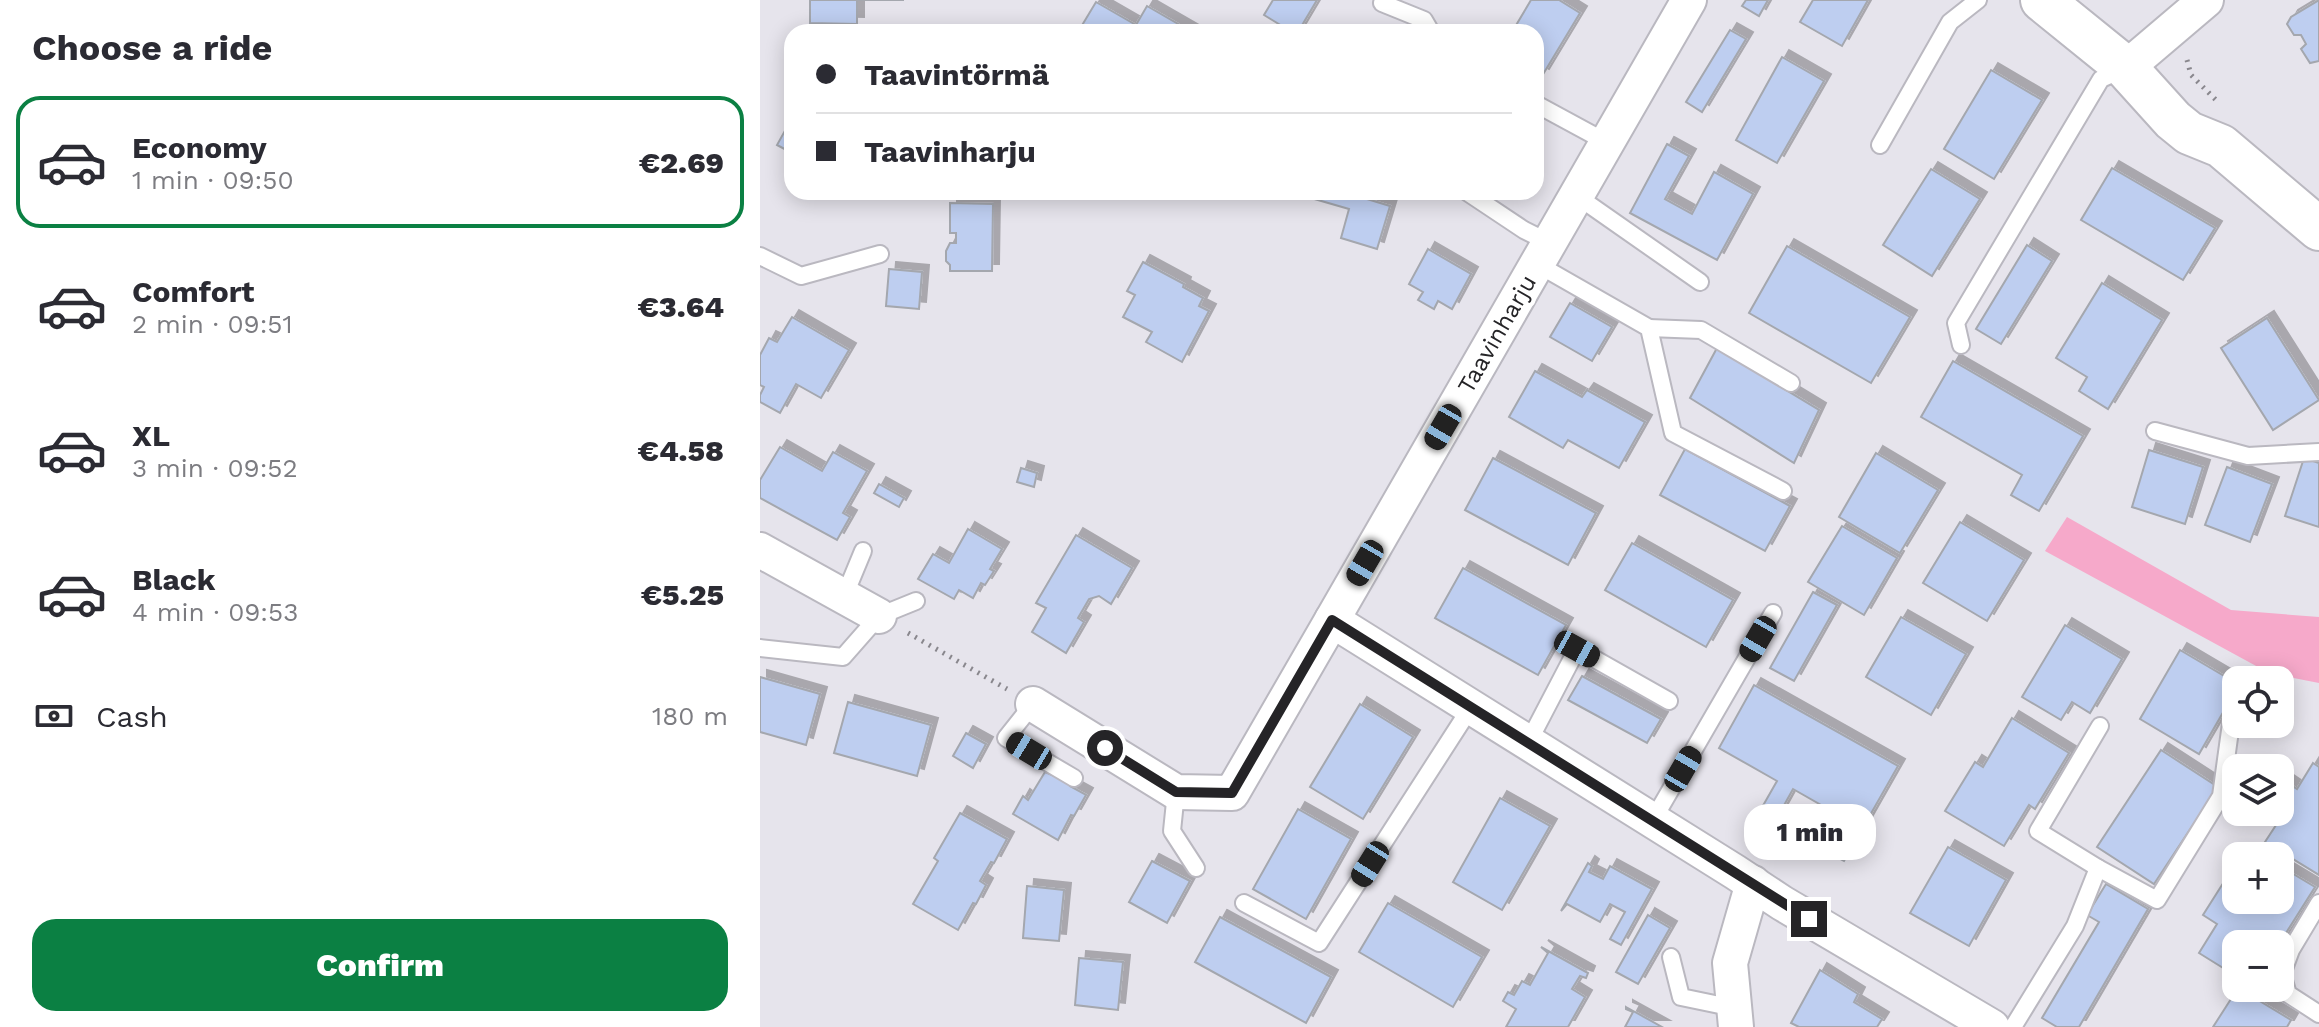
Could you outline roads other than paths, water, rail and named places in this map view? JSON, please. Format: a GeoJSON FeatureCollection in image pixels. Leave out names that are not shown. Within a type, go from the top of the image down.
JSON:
{"type":"FeatureCollection","features":[{"type":"Feature","properties":{"kind":"street","name":"Taavinharju"},"geometry":{"type":"LineString","coordinates":[[1176,792],[1232,793],[1689,0]]}},
{"type":"Feature","properties":{"kind":"street"},"geometry":{"type":"LineString","coordinates":[[2042,0],[2126,68],[2159,108],[2189,133],[2222,126],[2319,229]]}},
{"type":"Feature","properties":{"kind":"street"},"geometry":{"type":"LineString","coordinates":[[2126,68],[2206,0]]}},
{"type":"Feature","properties":{"kind":"street"},"geometry":{"type":"LineString","coordinates":[[760,550],[879,616]]}},
{"type":"Feature","properties":{"kind":"street"},"geometry":{"type":"LineString","coordinates":[[1332,620],[1782,903],[1992,1027]]}},
{"type":"Feature","properties":{"kind":"street"},"geometry":{"type":"LineString","coordinates":[[1033,704],[1176,792]]}},
{"type":"Feature","properties":{"kind":"street"},"geometry":{"type":"LineString","coordinates":[[1735,1018],[1730,963],[1753,883]]}},
{"type":"Feature","properties":{"kind":"lane"},"geometry":{"type":"LineString","coordinates":[[1880,145],[1950,22],[1978,0]]}},
{"type":"Feature","properties":{"kind":"lane"},"geometry":{"type":"LineString","coordinates":[[1382,3],[1424,20],[1426,24]]}},
{"type":"Feature","properties":{"kind":"lane"},"geometry":{"type":"LineString","coordinates":[[1961,345],[1956,323],[2101,79],[2126,68]]}},
{"type":"Feature","properties":{"kind":"lane"},"geometry":{"type":"LineString","coordinates":[[1544,108],[1608,143]]}},
{"type":"Feature","properties":{"kind":"lane"},"geometry":{"type":"LineString","coordinates":[[1577,196],[1700,282]]}},
{"type":"Feature","properties":{"kind":"lane"},"geometry":{"type":"LineString","coordinates":[[1479,200],[1524,230],[1544,254],[1649,328],[1701,330],[1791,383]]}},
{"type":"Feature","properties":{"kind":"lane"},"geometry":{"type":"LineString","coordinates":[[760,256],[801,276],[880,254]]}},
{"type":"Feature","properties":{"kind":"lane"},"geometry":{"type":"LineString","coordinates":[[1649,328],[1673,433],[1783,491]]}},
{"type":"Feature","properties":{"kind":"lane"},"geometry":{"type":"LineString","coordinates":[[2155,431],[2248,456],[2319,452]]}},
{"type":"Feature","properties":{"kind":"lane"},"geometry":{"type":"LineString","coordinates":[[844,597],[863,551]]}},
{"type":"Feature","properties":{"kind":"lane"},"geometry":{"type":"LineString","coordinates":[[760,648],[843,657],[879,616],[916,601]]}},
{"type":"Feature","properties":{"kind":"lane"},"geometry":{"type":"LineString","coordinates":[[1653,820],[1773,613]]}},
{"type":"Feature","properties":{"kind":"lane"},"geometry":{"type":"LineString","coordinates":[[1528,743],[1577,649],[1669,701]]}},
{"type":"Feature","properties":{"kind":"lane"},"geometry":{"type":"LineString","coordinates":[[1033,704],[1006,738],[1074,778]]}},
{"type":"Feature","properties":{"kind":"lane"},"geometry":{"type":"LineString","coordinates":[[1244,903],[1319,943],[1471,707]]}},
{"type":"Feature","properties":{"kind":"lane"},"geometry":{"type":"LineString","coordinates":[[2100,726],[2038,831],[2157,900],[2221,796],[2229,738]]}},
{"type":"Feature","properties":{"kind":"lane"},"geometry":{"type":"LineString","coordinates":[[1176,792],[1172,831],[1196,868]]}},
{"type":"Feature","properties":{"kind":"lane"},"geometry":{"type":"LineString","coordinates":[[2013,1027],[2075,926],[2098,868]]}},
{"type":"Feature","properties":{"kind":"lane"},"geometry":{"type":"LineString","coordinates":[[2319,903],[2291,950],[2282,974],[2288,994],[2319,1014]]}},
{"type":"Feature","properties":{"kind":"lane"},"geometry":{"type":"LineString","coordinates":[[1671,957],[1681,997],[1735,1018]]}}]}
